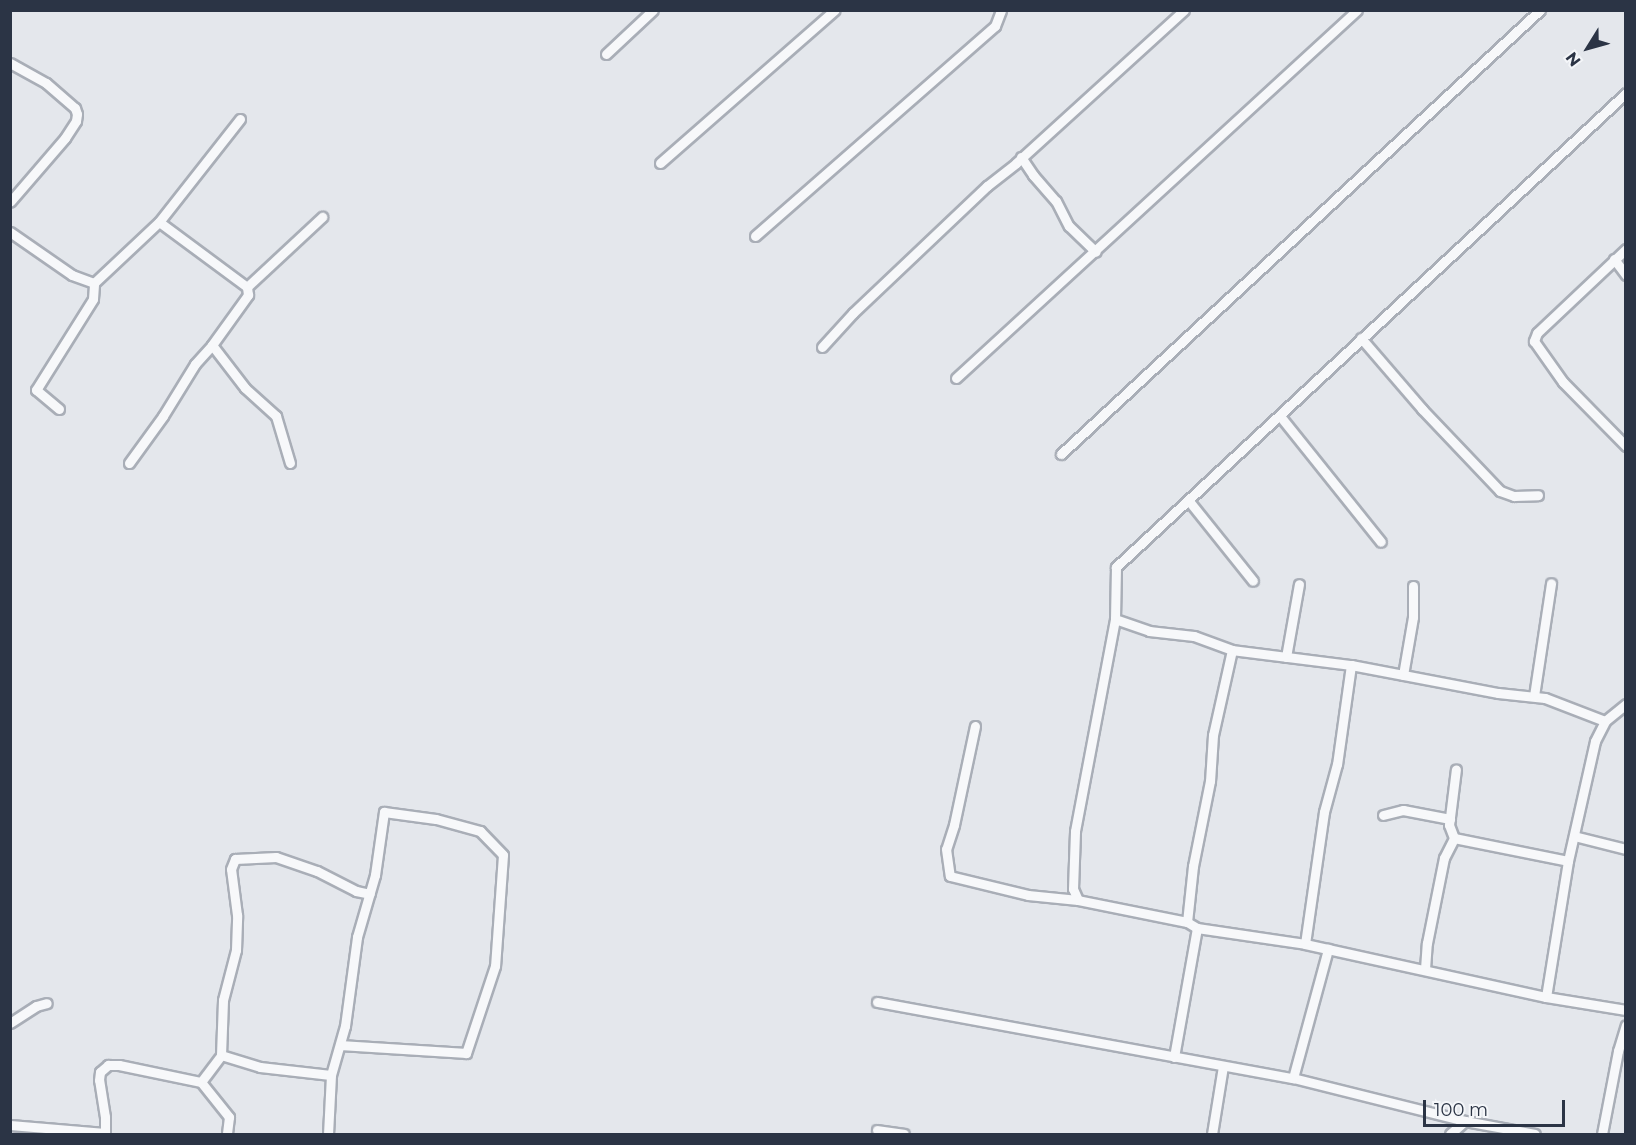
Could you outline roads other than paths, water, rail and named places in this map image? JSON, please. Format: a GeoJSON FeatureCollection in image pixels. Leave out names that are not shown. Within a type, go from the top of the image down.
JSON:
{"type":"FeatureCollection","features":[{"type":"Feature","properties":{"kind":"street"},"geometry":{"type":"LineString","coordinates":[[606,54],[653,10]]}},
{"type":"Feature","properties":{"kind":"street"},"geometry":{"type":"LineString","coordinates":[[660,163],[835,10]]}},
{"type":"Feature","properties":{"kind":"street"},"geometry":{"type":"LineString","coordinates":[[754,236],[995,26],[1001,10]]}},
{"type":"Feature","properties":{"kind":"street"},"geometry":{"type":"LineString","coordinates":[[822,348],[854,313],[987,186],[1184,10]]}},
{"type":"Feature","properties":{"kind":"street"},"geometry":{"type":"LineString","coordinates":[[956,378],[1358,10]]}},
{"type":"Feature","properties":{"kind":"street"},"geometry":{"type":"LineString","coordinates":[[1061,454],[1540,10]]}},
{"type":"Feature","properties":{"kind":"street"},"geometry":{"type":"LineString","coordinates":[[10,63],[46,82],[75,108],[77,114],[76,121],[65,138],[10,202]]}},
{"type":"Feature","properties":{"kind":"street"},"geometry":{"type":"LineString","coordinates":[[1078,900],[1073,889],[1075,831],[1115,620],[1116,567],[1626,93]]}},
{"type":"Feature","properties":{"kind":"street"},"geometry":{"type":"LineString","coordinates":[[60,409],[36,390],[77,328],[93,298],[94,283],[159,222],[240,118]]}},
{"type":"Feature","properties":{"kind":"street"},"geometry":{"type":"LineString","coordinates":[[1021,157],[1033,176],[1056,201],[1069,226],[1096,252]]}},
{"type":"Feature","properties":{"kind":"street"},"geometry":{"type":"LineString","coordinates":[[247,287],[322,217]]}},
{"type":"Feature","properties":{"kind":"street"},"geometry":{"type":"LineString","coordinates":[[129,463],[163,416],[195,364],[212,345],[248,295],[247,287],[159,222]]}},
{"type":"Feature","properties":{"kind":"street"},"geometry":{"type":"LineString","coordinates":[[10,232],[72,275],[94,283]]}},
{"type":"Feature","properties":{"kind":"street"},"geometry":{"type":"LineString","coordinates":[[1626,249],[1537,333],[1534,340],[1563,382],[1626,446]]}},
{"type":"Feature","properties":{"kind":"street"},"geometry":{"type":"LineString","coordinates":[[1614,259],[1626,275]]}},
{"type":"Feature","properties":{"kind":"street"},"geometry":{"type":"LineString","coordinates":[[1361,338],[1422,409],[1500,491],[1514,496],[1538,495]]}},
{"type":"Feature","properties":{"kind":"street"},"geometry":{"type":"LineString","coordinates":[[212,345],[245,388],[276,416],[290,463]]}},
{"type":"Feature","properties":{"kind":"street"},"geometry":{"type":"LineString","coordinates":[[1280,416],[1381,542]]}},
{"type":"Feature","properties":{"kind":"street"},"geometry":{"type":"LineString","coordinates":[[1189,501],[1253,581]]}},
{"type":"Feature","properties":{"kind":"street"},"geometry":{"type":"LineString","coordinates":[[1534,696],[1551,583]]}},
{"type":"Feature","properties":{"kind":"street"},"geometry":{"type":"LineString","coordinates":[[1286,657],[1299,584]]}},
{"type":"Feature","properties":{"kind":"street"},"geometry":{"type":"LineString","coordinates":[[1403,675],[1413,617],[1413,586]]}},
{"type":"Feature","properties":{"kind":"street"},"geometry":{"type":"LineString","coordinates":[[1115,620],[1149,631],[1194,636],[1232,650],[1351,665],[1498,693],[1534,696],[1605,721]]}},
{"type":"Feature","properties":{"kind":"street"},"geometry":{"type":"LineString","coordinates":[[1187,922],[1193,866],[1210,781],[1213,735],[1232,650]]}},
{"type":"Feature","properties":{"kind":"street"},"geometry":{"type":"LineString","coordinates":[[1305,944],[1324,812],[1337,764],[1351,665]]}},
{"type":"Feature","properties":{"kind":"street"},"geometry":{"type":"LineString","coordinates":[[1546,997],[1568,861],[1595,741],[1605,721],[1626,704]]}},
{"type":"Feature","properties":{"kind":"street"},"geometry":{"type":"LineString","coordinates":[[975,726],[954,825],[946,849],[950,876],[1028,896],[1078,900],[1187,922],[1197,928],[1305,944],[1546,997],[1626,1010]]}},
{"type":"Feature","properties":{"kind":"street"},"geometry":{"type":"LineString","coordinates":[[1425,969],[1427,943],[1444,858],[1454,838],[1449,825],[1456,769]]}},
{"type":"Feature","properties":{"kind":"street"},"geometry":{"type":"LineString","coordinates":[[1383,815],[1403,810],[1450,819]]}},
{"type":"Feature","properties":{"kind":"street"},"geometry":{"type":"LineString","coordinates":[[328,1134],[331,1075],[345,1026],[357,937],[375,875],[384,812],[436,819],[480,831],[503,855],[495,966],[466,1053],[340,1045]]}},
{"type":"Feature","properties":{"kind":"street"},"geometry":{"type":"LineString","coordinates":[[1574,836],[1626,849]]}},
{"type":"Feature","properties":{"kind":"street"},"geometry":{"type":"LineString","coordinates":[[1454,838],[1568,861]]}},
{"type":"Feature","properties":{"kind":"street"},"geometry":{"type":"LineString","coordinates":[[201,1082],[221,1055],[223,1000],[236,950],[237,915],[231,869],[235,859],[276,857],[317,871],[356,891],[370,894]]}},
{"type":"Feature","properties":{"kind":"street"},"geometry":{"type":"LineString","coordinates":[[1174,1057],[1197,928]]}},
{"type":"Feature","properties":{"kind":"street"},"geometry":{"type":"LineString","coordinates":[[1293,1078],[1328,949]]}},
{"type":"Feature","properties":{"kind":"street"},"geometry":{"type":"LineString","coordinates":[[877,1002],[1293,1078],[1466,1121],[1533,1134]]}},
{"type":"Feature","properties":{"kind":"street"},"geometry":{"type":"LineString","coordinates":[[10,1023],[36,1006],[47,1003]]}},
{"type":"Feature","properties":{"kind":"street"},"geometry":{"type":"LineString","coordinates":[[1602,1134],[1618,1051],[1626,1025]]}},
{"type":"Feature","properties":{"kind":"street"},"geometry":{"type":"LineString","coordinates":[[221,1055],[260,1067],[331,1075]]}},
{"type":"Feature","properties":{"kind":"street"},"geometry":{"type":"LineString","coordinates":[[10,1125],[105,1133],[100,1072],[108,1065],[119,1065],[201,1082],[229,1117],[227,1134]]}},
{"type":"Feature","properties":{"kind":"street"},"geometry":{"type":"LineString","coordinates":[[1212,1134],[1223,1066]]}},
{"type":"Feature","properties":{"kind":"street"},"geometry":{"type":"LineString","coordinates":[[1450,1134],[1466,1121]]}},
{"type":"Feature","properties":{"kind":"street"},"geometry":{"type":"LineString","coordinates":[[878,1130],[904,1134]]}}]}
